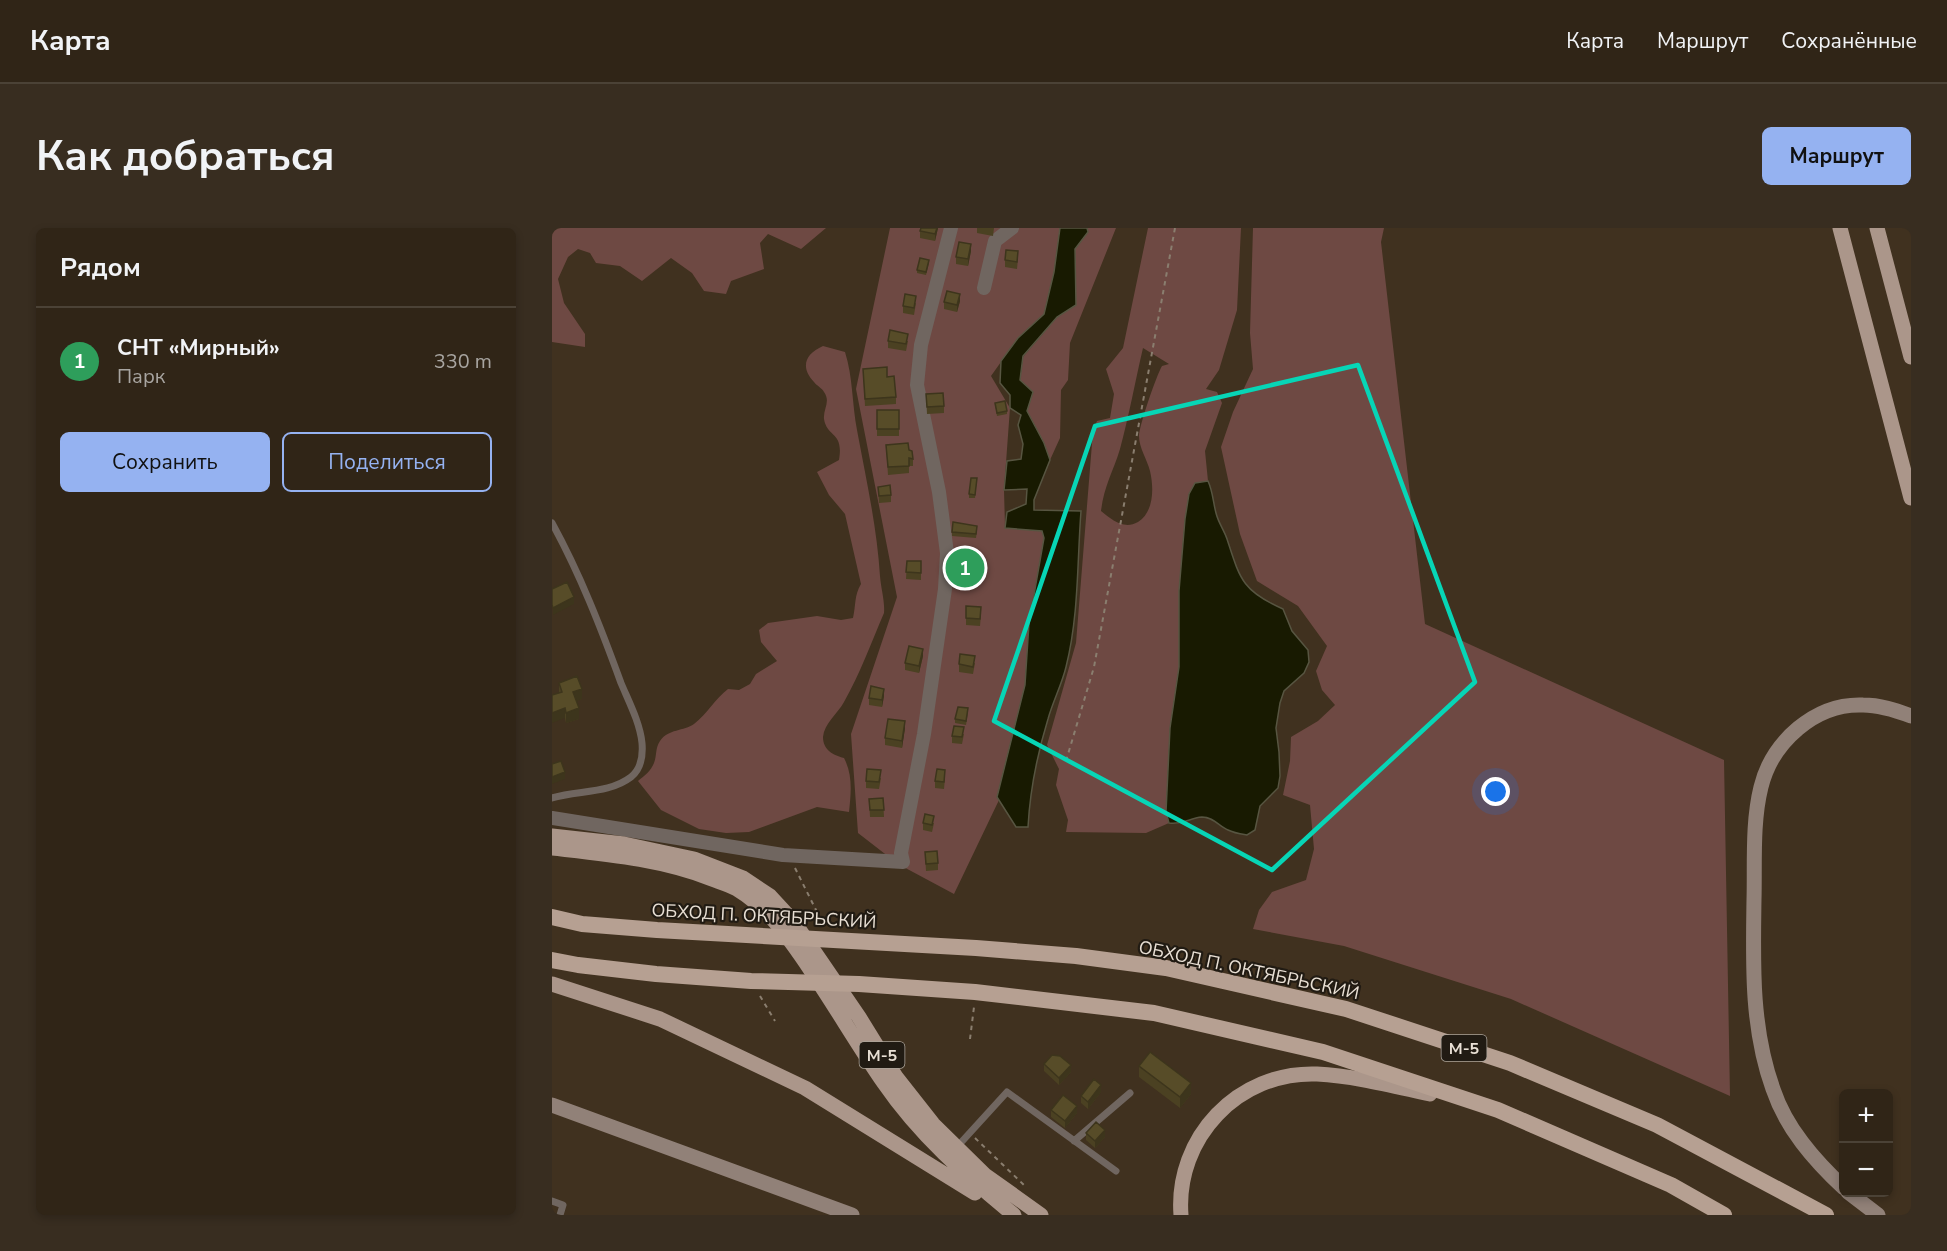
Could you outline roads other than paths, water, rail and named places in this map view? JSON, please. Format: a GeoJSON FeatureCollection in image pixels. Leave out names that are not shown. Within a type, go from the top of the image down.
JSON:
{"type":"FeatureCollection","features":[{"type":"Feature","properties":{"kind":"highway","name":"ОБХОД П. ОКТЯБРЬСКИЙ"},"geometry":{"type":"LineString","coordinates":[[552,917],[582,924],[723,935],[976,948],[1076,956],[1166,968],[1346,1009],[1510,1063],[1657,1125],[1826,1215]]}},
{"type":"Feature","properties":{"kind":"highway"},"geometry":{"type":"LineString","coordinates":[[552,960],[656,974],[975,992],[1154,1013],[1323,1052],[1481,1104],[1671,1185],[1724,1215]]}},
{"type":"Feature","properties":{"kind":"main road"},"geometry":{"type":"LineString","coordinates":[[1840,228],[1911,498]]}},
{"type":"Feature","properties":{"kind":"main road"},"geometry":{"type":"LineString","coordinates":[[1877,228],[1911,357]]}},
{"type":"Feature","properties":{"kind":"main road"},"geometry":{"type":"LineString","coordinates":[[1839,1183],[1820,1166],[1795,1133],[1773,1091],[1760,1048],[1754,999],[1753,945],[1756,817],[1761,786],[1772,759],[1789,736],[1813,717],[1837,708],[1861,705],[1888,708],[1911,716]]}},
{"type":"Feature","properties":{"kind":"main road","name":"М-5"},"geometry":{"type":"LineString","coordinates":[[552,836],[624,844],[694,859],[743,878],[770,896],[794,922],[859,1017],[896,1077],[933,1124],[985,1175],[1041,1215]]}},
{"type":"Feature","properties":{"kind":"main road"},"geometry":{"type":"LineString","coordinates":[[552,848],[622,857],[693,871],[735,888],[759,904],[783,930],[848,1025],[884,1083],[908,1113],[952,1163],[1013,1215]]}},
{"type":"Feature","properties":{"kind":"main road"},"geometry":{"type":"LineString","coordinates":[[552,984],[660,1019],[805,1088],[1013,1215]]}},
{"type":"Feature","properties":{"kind":"main road"},"geometry":{"type":"LineString","coordinates":[[1181,1215],[1180,1202],[1184,1171],[1194,1145],[1208,1124],[1228,1104],[1254,1088],[1281,1078],[1315,1074],[1352,1078],[1481,1104]]}},
{"type":"Feature","properties":{"kind":"main road"},"geometry":{"type":"LineString","coordinates":[[552,1105],[852,1215]]}},
{"type":"Feature","properties":{"kind":"main road"},"geometry":{"type":"LineString","coordinates":[[1855,1197],[1878,1215]]}},
{"type":"Feature","properties":{"kind":"street"},"geometry":{"type":"LineString","coordinates":[[552,818],[789,855],[903,862],[901,853],[924,735],[945,589],[947,553],[939,492],[917,385],[918,364],[951,228]]}},
{"type":"Feature","properties":{"kind":"street"},"geometry":{"type":"LineString","coordinates":[[984,288],[995,242],[1012,228]]}},
{"type":"Feature","properties":{"kind":"lane"},"geometry":{"type":"LineString","coordinates":[[552,523],[578,574],[609,650],[637,723],[643,755],[639,767],[632,776],[625,780],[596,790],[552,798]]}},
{"type":"Feature","properties":{"kind":"lane"},"geometry":{"type":"LineString","coordinates":[[956,1148],[1007,1092],[1116,1171]]}},
{"type":"Feature","properties":{"kind":"lane"},"geometry":{"type":"LineString","coordinates":[[1074,1141],[1130,1093]]}},
{"type":"Feature","properties":{"kind":"lane"},"geometry":{"type":"LineString","coordinates":[[552,1201],[563,1204],[560,1215]]}},
{"type":"Feature","properties":{"kind":"place","name":"СНТ «Мирный»"},"geometry":{"type":"Point","coordinates":[965,568]}}]}
